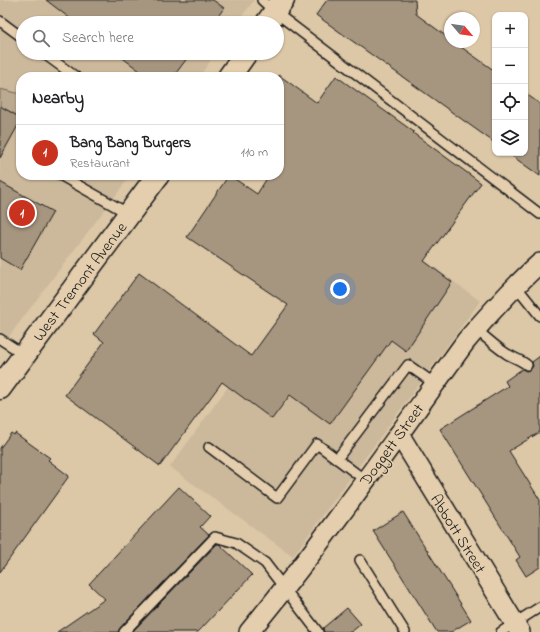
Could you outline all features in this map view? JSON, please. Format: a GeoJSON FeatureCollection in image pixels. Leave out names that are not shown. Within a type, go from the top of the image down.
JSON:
{"type":"FeatureCollection","features":[{"type":"Feature","properties":{"kind":"street"},"geometry":{"type":"LineString","coordinates":[[233,72],[241,60]]}},
{"type":"Feature","properties":{"kind":"street","name":"West Tremont Avenue"},"geometry":{"type":"LineString","coordinates":[[0,388],[154,180]]}},
{"type":"Feature","properties":{"kind":"street","name":"Doggett Street"},"geometry":{"type":"LineString","coordinates":[[249,632],[285,588],[476,329],[516,286],[540,263]]}},
{"type":"Feature","properties":{"kind":"street","name":"Abbott Street"},"geometry":{"type":"LineString","coordinates":[[399,434],[512,629]]}},
{"type":"Feature","properties":{"kind":"lane"},"geometry":{"type":"LineString","coordinates":[[272,9],[281,16]]}},
{"type":"Feature","properties":{"kind":"lane"},"geometry":{"type":"LineString","coordinates":[[284,18],[540,214]]}},
{"type":"Feature","properties":{"kind":"lane"},"geometry":{"type":"LineString","coordinates":[[0,21],[16,33]]}},
{"type":"Feature","properties":{"kind":"lane"},"geometry":{"type":"LineString","coordinates":[[53,60],[69,72]]}},
{"type":"Feature","properties":{"kind":"lane"},"geometry":{"type":"LineString","coordinates":[[68,180],[102,200],[130,214]]}},
{"type":"Feature","properties":{"kind":"lane"},"geometry":{"type":"LineString","coordinates":[[516,286],[540,316]]}},
{"type":"Feature","properties":{"kind":"lane"},"geometry":{"type":"LineString","coordinates":[[476,329],[492,344],[527,365]]}},
{"type":"Feature","properties":{"kind":"lane"},"geometry":{"type":"LineString","coordinates":[[0,340],[25,355]]}},
{"type":"Feature","properties":{"kind":"lane"},"geometry":{"type":"LineString","coordinates":[[337,459],[408,365],[435,384]]}},
{"type":"Feature","properties":{"kind":"lane"},"geometry":{"type":"LineString","coordinates":[[210,447],[277,498],[317,444],[365,480]]}},
{"type":"Feature","properties":{"kind":"lane"},"geometry":{"type":"LineString","coordinates":[[124,632],[215,537],[236,542],[265,563],[318,632]]}},
{"type":"Feature","properties":{"kind":"lane"},"geometry":{"type":"LineString","coordinates":[[360,560],[405,632]]}},
{"type":"Feature","properties":{"kind":"lane"},"geometry":{"type":"LineString","coordinates":[[512,629],[540,606]]}},
{"type":"Feature","properties":{"kind":"shaded area"},"geometry":{"type":"Polygon","coordinates":[[[0,0],[254,0],[242,16],[16,16],[16,60],[211,60],[203,72],[16,72],[16,180],[127,180],[0,348],[0,0]]]}},
{"type":"Feature","properties":{"kind":"shaded area"},"geometry":{"type":"Polygon","coordinates":[[[0,89],[16,93],[16,115],[0,106],[0,89]]]}},
{"type":"Feature","properties":{"kind":"shaded area"},"geometry":{"type":"Polygon","coordinates":[[[356,210],[480,301],[293,556],[170,467],[356,210]]]}},
{"type":"Feature","properties":{"kind":"building"},"geometry":{"type":"Polygon","coordinates":[[[46,0],[213,0],[224,8],[218,16],[67,16],[46,0]]]}},
{"type":"Feature","properties":{"kind":"building"},"geometry":{"type":"Polygon","coordinates":[[[327,0],[415,0],[416,14],[444,35],[444,48],[462,48],[492,69],[492,141],[316,15],[327,0]]]}},
{"type":"Feature","properties":{"kind":"building"},"geometry":{"type":"Polygon","coordinates":[[[125,60],[186,60],[177,72],[141,72],[125,60]]]}},
{"type":"Feature","properties":{"kind":"building"},"geometry":{"type":"Polygon","coordinates":[[[336,76],[414,132],[413,133],[481,183],[424,261],[452,282],[406,351],[391,340],[330,424],[290,395],[272,419],[222,382],[160,466],[65,395],[104,342],[94,334],[139,273],[251,356],[288,305],[187,237],[226,180],[236,180],[257,194],[266,180],[284,180],[284,79],[317,103],[336,76]]]}},
{"type":"Feature","properties":{"kind":"building"},"geometry":{"type":"Polygon","coordinates":[[[528,95],[540,104],[540,176],[512,156],[528,156],[528,95]]]}},
{"type":"Feature","properties":{"kind":"building"},"geometry":{"type":"Polygon","coordinates":[[[0,106],[16,115],[16,129],[0,158],[0,106]]]}},
{"type":"Feature","properties":{"kind":"building"},"geometry":{"type":"Polygon","coordinates":[[[0,182],[53,212],[20,270],[0,258],[0,182]]]}},
{"type":"Feature","properties":{"kind":"building"},"geometry":{"type":"Polygon","coordinates":[[[540,356],[540,432],[509,451],[540,500],[540,567],[526,576],[516,560],[520,557],[440,429],[508,386],[505,381],[522,369],[526,371],[530,370],[533,366],[532,362],[540,356]]]}},
{"type":"Feature","properties":{"kind":"building"},"geometry":{"type":"Polygon","coordinates":[[[11,433],[14,435],[15,433],[50,458],[48,460],[69,476],[0,572],[0,448],[11,433]]]}},
{"type":"Feature","properties":{"kind":"building"},"geometry":{"type":"Polygon","coordinates":[[[179,487],[210,516],[200,527],[209,535],[120,628],[118,632],[57,632],[105,599],[89,584],[179,487]]]}},
{"type":"Feature","properties":{"kind":"building"},"geometry":{"type":"Polygon","coordinates":[[[403,512],[471,620],[451,632],[437,632],[373,531],[403,512]]]}},
{"type":"Feature","properties":{"kind":"building"},"geometry":{"type":"Polygon","coordinates":[[[217,544],[219,544],[252,575],[198,632],[132,632],[217,544]]]}},
{"type":"Feature","properties":{"kind":"building"},"geometry":{"type":"Polygon","coordinates":[[[347,608],[361,624],[351,632],[324,632],[323,628],[347,608]]]}},
{"type":"Feature","properties":{"kind":"place","name":"Bang Bang Burgers"},"geometry":{"type":"Point","coordinates":[22,213]}}]}
